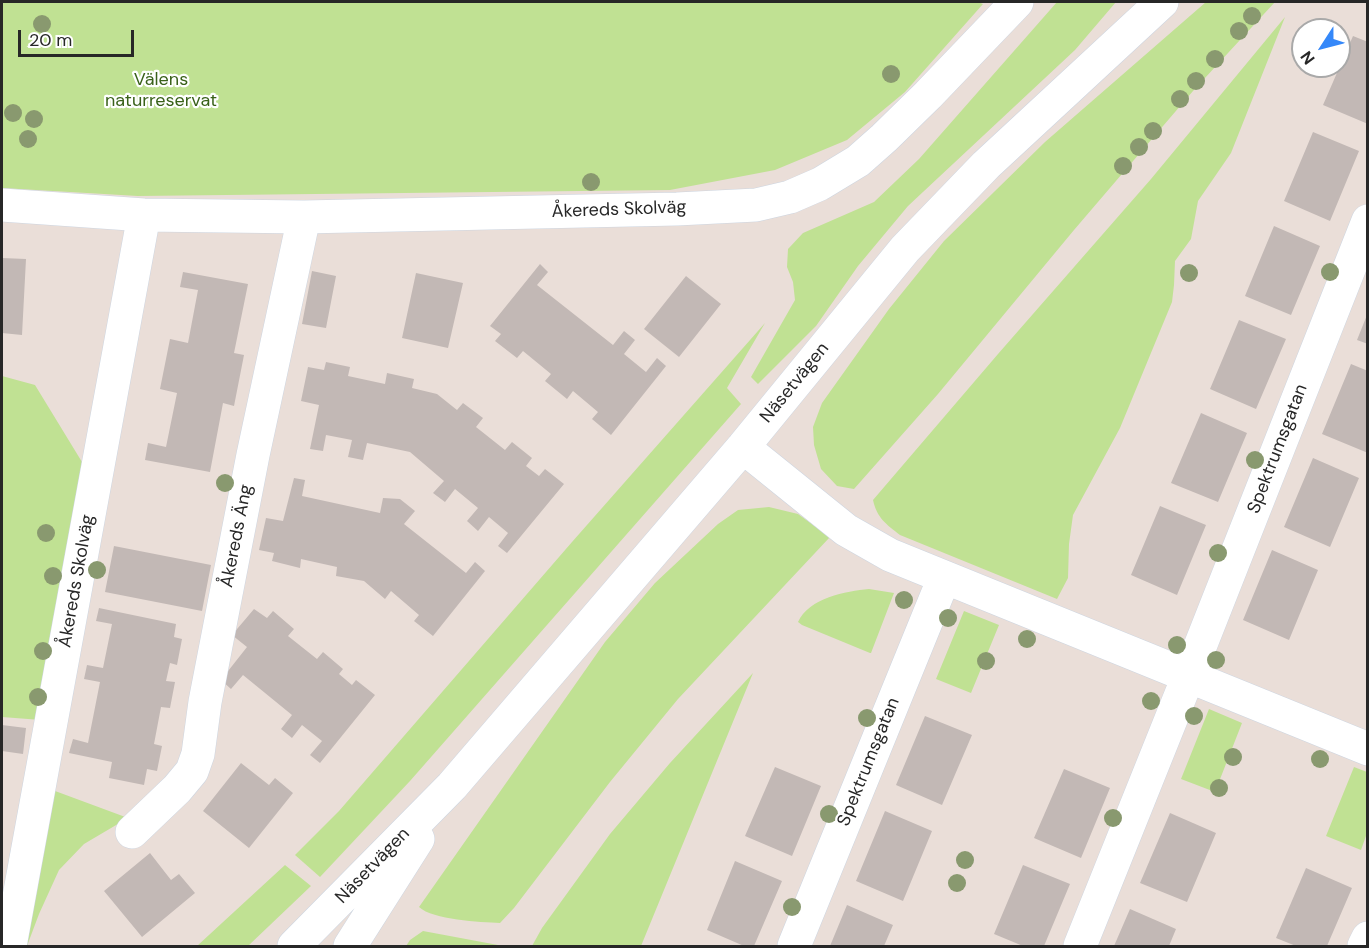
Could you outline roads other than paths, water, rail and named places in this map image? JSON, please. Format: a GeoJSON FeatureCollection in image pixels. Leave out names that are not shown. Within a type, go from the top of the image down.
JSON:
{"type":"FeatureCollection","features":[{"type":"Feature","properties":{"kind":"street","name":"Åkereds Skolväg"},"geometry":{"type":"LineString","coordinates":[[2,205],[144,215],[304,217],[677,210],[756,205],[790,197],[820,184],[858,161],[928,95],[1017,2]]}},
{"type":"Feature","properties":{"kind":"street","name":"Näsetvägen"},"geometry":{"type":"LineString","coordinates":[[294,946],[452,786],[743,447],[905,249],[986,165],[1162,2]]}},
{"type":"Feature","properties":{"kind":"street","name":"Åkereds Skolväg"},"geometry":{"type":"LineString","coordinates":[[10,946],[144,215]]}},
{"type":"Feature","properties":{"kind":"street","name":"Åkereds Äng"},"geometry":{"type":"LineString","coordinates":[[132,832],[177,789],[192,771],[198,754],[205,702],[244,502],[304,217]]}},
{"type":"Feature","properties":{"kind":"street","name":"Spektrumsgatan"},"geometry":{"type":"LineString","coordinates":[[1080,946],[1368,220]]}},
{"type":"Feature","properties":{"kind":"street"},"geometry":{"type":"LineString","coordinates":[[743,447],[846,530],[890,555],[1368,749]]}},
{"type":"Feature","properties":{"kind":"street","name":"Spektrumsgatan"},"geometry":{"type":"LineString","coordinates":[[794,946],[944,578]]}},
{"type":"Feature","properties":{"kind":"street","name":"Näsetvägen"},"geometry":{"type":"LineString","coordinates":[[350,946],[452,786]]}},
{"type":"Feature","properties":{"kind":"street"},"geometry":{"type":"LineString","coordinates":[[1364,946],[1368,938]]}},
{"type":"Feature","properties":{"kind":"park label","name":"Välens naturreservat"},"geometry":{"type":"Point","coordinates":[161,90]}}]}
